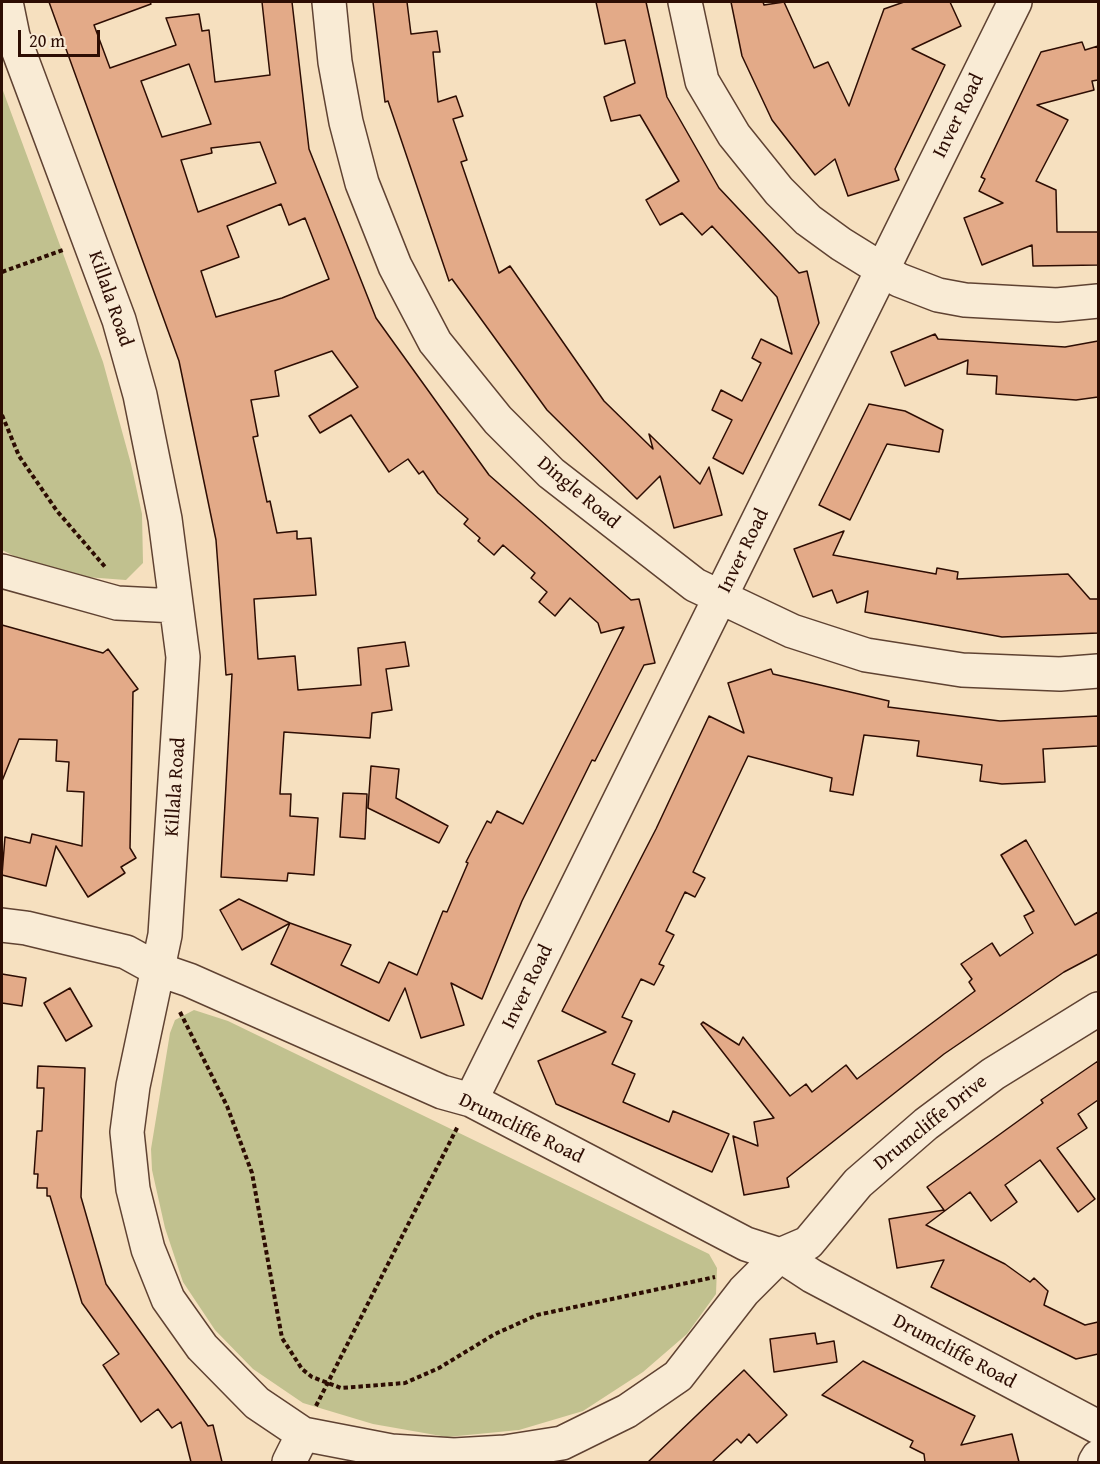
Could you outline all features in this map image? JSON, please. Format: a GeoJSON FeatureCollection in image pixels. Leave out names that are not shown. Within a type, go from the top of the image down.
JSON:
{"type":"FeatureCollection","features":[{"type":"Feature","properties":{"kind":"street","name":"Killala Road"},"geometry":{"type":"LineString","coordinates":[[6,2],[14,36],[119,320],[140,395],[165,519],[183,657],[165,935],[158,969]]}},
{"type":"Feature","properties":{"kind":"street","name":"Dingle Road"},"geometry":{"type":"LineString","coordinates":[[329,2],[335,62],[346,122],[362,183],[395,266],[435,342],[498,420],[551,473],[694,585],[722,597],[743,610],[792,631],[866,655],[962,670],[1060,674],[1098,671]]}},
{"type":"Feature","properties":{"kind":"street"},"geometry":{"type":"LineString","coordinates":[[685,2],[702,81],[734,135],[779,191],[808,220],[899,280],[938,295],[965,300],[1057,305],[1098,301]]}},
{"type":"Feature","properties":{"kind":"street","name":"Inver Road"},"geometry":{"type":"LineString","coordinates":[[471,1100],[885,269],[1015,2]]}},
{"type":"Feature","properties":{"kind":"street"},"geometry":{"type":"LineString","coordinates":[[2,571],[117,603],[176,606]]}},
{"type":"Feature","properties":{"kind":"street","name":"Drumcliffe Road"},"geometry":{"type":"LineString","coordinates":[[2,925],[126,952],[158,969],[189,980],[442,1092],[471,1100],[736,1238],[780,1256],[812,1276],[1098,1427]]}},
{"type":"Feature","properties":{"kind":"street"},"geometry":{"type":"LineString","coordinates":[[158,969],[133,1086],[127,1132],[133,1189],[148,1249],[168,1299],[202,1347],[257,1403],[303,1434],[391,1451],[454,1455],[505,1452],[562,1443],[627,1411],[678,1376],[744,1291],[780,1256]]}},
{"type":"Feature","properties":{"kind":"street","name":"Drumcliffe Drive"},"geometry":{"type":"LineString","coordinates":[[780,1256],[808,1243],[858,1183],[926,1124],[993,1074],[1098,1009]]}},
{"type":"Feature","properties":{"kind":"street"},"geometry":{"type":"LineString","coordinates":[[289,1462],[303,1434]]}},
{"type":"Feature","properties":{"kind":"street"},"geometry":{"type":"LineString","coordinates":[[1095,1462],[1098,1457]]}},
{"type":"Feature","properties":{"kind":"path"},"geometry":{"type":"LineString","coordinates":[[2,272],[90,240]]}},
{"type":"Feature","properties":{"kind":"path"},"geometry":{"type":"LineString","coordinates":[[2,415],[19,456],[31,474],[57,511],[109,571]]}},
{"type":"Feature","properties":{"kind":"path"},"geometry":{"type":"LineString","coordinates":[[158,969],[227,1106],[252,1173],[282,1338],[302,1369],[312,1377],[341,1388],[405,1383],[439,1368],[495,1334],[537,1315],[717,1277]]}},
{"type":"Feature","properties":{"kind":"path"},"geometry":{"type":"LineString","coordinates":[[303,1434],[471,1100]]}},
{"type":"Feature","properties":{"kind":"green space"},"geometry":{"type":"Polygon","coordinates":[[[2,88],[103,362],[131,464],[142,514],[143,563],[126,580],[72,576],[22,560],[2,550],[2,88]]]}},
{"type":"Feature","properties":{"kind":"green space"},"geometry":{"type":"Polygon","coordinates":[[[194,1010],[228,1021],[709,1254],[717,1268],[716,1294],[687,1334],[643,1372],[583,1411],[519,1430],[447,1437],[373,1424],[303,1403],[253,1369],[215,1330],[183,1282],[165,1228],[152,1170],[151,1149],[170,1033],[175,1020],[194,1010]]]}},
{"type":"Feature","properties":{"kind":"building"},"geometry":{"type":"Polygon","coordinates":[[[49,2],[150,2],[151,4],[94,25],[110,68],[176,45],[166,18],[199,14],[202,31],[209,30],[215,82],[270,75],[262,2],[292,2],[309,149],[376,318],[489,475],[631,600],[639,599],[655,663],[644,665],[595,761],[592,760],[522,901],[482,999],[451,983],[464,1025],[421,1038],[405,988],[389,1021],[271,964],[290,923],[351,945],[341,965],[379,983],[389,962],[417,975],[443,911],[447,912],[468,863],[466,862],[487,821],[491,823],[497,811],[523,824],[624,627],[601,633],[598,623],[570,598],[555,616],[539,602],[547,592],[531,578],[535,573],[503,545],[494,555],[478,541],[480,538],[464,524],[468,519],[438,493],[423,471],[419,474],[408,459],[389,472],[351,415],[320,433],[309,416],[358,387],[332,351],[275,371],[279,396],[251,400],[258,436],[253,437],[267,502],[270,501],[277,533],[297,531],[297,539],[311,538],[316,595],[254,599],[258,659],[295,656],[298,690],[361,685],[358,648],[405,642],[409,666],[386,669],[392,710],[372,713],[370,738],[284,732],[280,794],[291,794],[290,816],[318,818],[314,875],[288,873],[287,881],[221,877],[232,674],[226,675],[216,540],[179,361],[49,2]],[[189,64],[141,81],[162,137],[211,124],[189,64]],[[260,142],[211,148],[212,153],[181,160],[198,212],[276,183],[260,142]],[[281,204],[227,226],[239,257],[201,271],[216,317],[282,298],[329,279],[305,218],[289,225],[281,204]]]}},
{"type":"Feature","properties":{"kind":"building"},"geometry":{"type":"Polygon","coordinates":[[[373,2],[407,2],[411,34],[437,31],[440,52],[433,52],[438,102],[456,96],[463,116],[453,119],[467,160],[461,162],[499,273],[510,266],[604,401],[653,449],[649,434],[700,484],[709,467],[722,515],[674,528],[660,476],[637,499],[547,410],[452,279],[449,281],[388,101],[385,102],[373,2]]]}},
{"type":"Feature","properties":{"kind":"building"},"geometry":{"type":"Polygon","coordinates":[[[596,2],[646,2],[667,97],[719,188],[799,273],[807,271],[819,323],[743,474],[713,458],[732,420],[712,410],[721,390],[742,401],[761,363],[752,358],[761,339],[792,354],[777,297],[712,226],[702,235],[682,213],[660,225],[646,200],[679,181],[640,115],[611,121],[604,97],[635,83],[625,40],[605,44],[596,2]]]}},
{"type":"Feature","properties":{"kind":"building"},"geometry":{"type":"Polygon","coordinates":[[[731,2],[763,2],[764,5],[784,2],[814,68],[828,62],[849,106],[884,9],[904,2],[950,2],[961,26],[912,49],[945,65],[895,169],[899,180],[848,196],[835,159],[815,175],[772,120],[742,56],[731,2]]]}},
{"type":"Feature","properties":{"kind":"building"},"geometry":{"type":"Polygon","coordinates":[[[1082,42],[1085,50],[1098,46],[1098,80],[1092,81],[1094,90],[1037,105],[1068,120],[1036,181],[1056,190],[1057,232],[1098,232],[1098,265],[1033,266],[1032,245],[982,265],[964,218],[1003,203],[979,191],[985,179],[981,177],[1041,52],[1082,42]]]}},
{"type":"Feature","properties":{"kind":"building"},"geometry":{"type":"Polygon","coordinates":[[[935,334],[938,339],[1065,347],[1098,341],[1098,397],[1076,400],[996,394],[997,376],[967,374],[968,360],[905,386],[891,352],[935,334]]]}},
{"type":"Feature","properties":{"kind":"building"},"geometry":{"type":"Polygon","coordinates":[[[869,404],[905,411],[943,430],[939,452],[887,444],[850,520],[819,505],[869,404]]]}},
{"type":"Feature","properties":{"kind":"building"},"geometry":{"type":"Polygon","coordinates":[[[844,531],[833,555],[936,574],[937,568],[958,572],[957,579],[1068,574],[1090,599],[1098,599],[1098,633],[1002,637],[865,612],[868,591],[837,603],[832,590],[813,597],[794,549],[844,531]]]}},
{"type":"Feature","properties":{"kind":"building"},"geometry":{"type":"Polygon","coordinates":[[[2,625],[103,653],[108,649],[138,689],[133,692],[130,848],[136,858],[121,867],[125,873],[88,897],[56,846],[46,886],[2,875],[5,837],[30,843],[32,834],[82,846],[84,792],[67,791],[69,762],[56,761],[57,740],[19,739],[2,781],[2,625]]]}},
{"type":"Feature","properties":{"kind":"building"},"geometry":{"type":"Polygon","coordinates":[[[771,669],[773,674],[889,701],[888,707],[1000,721],[1098,716],[1098,746],[1043,749],[1045,782],[1002,784],[980,781],[982,765],[917,756],[919,741],[864,735],[853,795],[830,791],[832,778],[748,756],[693,872],[705,878],[695,897],[685,892],[666,931],[674,935],[659,964],[664,966],[654,985],[641,979],[622,1017],[632,1021],[612,1064],[635,1074],[623,1102],[669,1122],[673,1111],[729,1134],[712,1172],[556,1104],[538,1061],[606,1032],[562,1011],[656,829],[709,716],[744,733],[728,683],[771,669]]]}},
{"type":"Feature","properties":{"kind":"building"},"geometry":{"type":"Polygon","coordinates":[[[371,766],[399,769],[396,798],[448,826],[439,843],[368,808],[371,766]]]}},
{"type":"Feature","properties":{"kind":"building"},"geometry":{"type":"Polygon","coordinates":[[[343,793],[367,794],[365,839],[340,837],[343,793]]]}},
{"type":"Feature","properties":{"kind":"building"},"geometry":{"type":"Polygon","coordinates":[[[1026,840],[1075,925],[1098,912],[1098,954],[1064,972],[944,1054],[787,1178],[789,1187],[744,1195],[733,1136],[758,1146],[754,1122],[774,1118],[701,1024],[703,1022],[739,1045],[743,1037],[790,1096],[806,1084],[812,1092],[846,1065],[857,1079],[975,991],[969,982],[972,979],[961,964],[992,943],[1000,956],[1033,933],[1024,916],[1034,911],[1001,855],[1026,840]]]}},
{"type":"Feature","properties":{"kind":"building"},"geometry":{"type":"Polygon","coordinates":[[[239,899],[290,923],[242,950],[220,910],[239,899]]]}},
{"type":"Feature","properties":{"kind":"building"},"geometry":{"type":"Polygon","coordinates":[[[2,974],[26,978],[22,1006],[2,1003],[2,974]]]}},
{"type":"Feature","properties":{"kind":"building"},"geometry":{"type":"Polygon","coordinates":[[[70,988],[92,1026],[66,1041],[44,1003],[70,988]]]}},
{"type":"Feature","properties":{"kind":"building"},"geometry":{"type":"Polygon","coordinates":[[[1098,1061],[1098,1100],[1078,1114],[1087,1128],[1057,1148],[1095,1199],[1078,1212],[1040,1160],[1005,1185],[1017,1202],[991,1221],[970,1192],[926,1225],[1005,1264],[1030,1282],[1034,1278],[1048,1291],[1044,1305],[1085,1325],[1098,1322],[1098,1354],[1076,1359],[931,1287],[944,1260],[897,1268],[889,1219],[944,1210],[927,1187],[1043,1103],[1041,1100],[1098,1061]]]}},
{"type":"Feature","properties":{"kind":"building"},"geometry":{"type":"Polygon","coordinates":[[[38,1066],[85,1068],[81,1197],[106,1284],[208,1426],[213,1425],[222,1462],[191,1462],[181,1422],[172,1428],[158,1409],[141,1422],[103,1365],[119,1354],[82,1303],[50,1196],[47,1196],[47,1188],[37,1188],[38,1174],[34,1174],[37,1131],[42,1131],[44,1088],[37,1088],[38,1066]]]}},
{"type":"Feature","properties":{"kind":"building"},"geometry":{"type":"Polygon","coordinates":[[[815,1333],[817,1344],[834,1341],[837,1362],[774,1372],[770,1339],[815,1333]]]}},
{"type":"Feature","properties":{"kind":"building"},"geometry":{"type":"Polygon","coordinates":[[[863,1361],[975,1416],[961,1445],[1012,1434],[1019,1462],[925,1462],[924,1454],[910,1447],[913,1441],[822,1395],[863,1361]]]}},
{"type":"Feature","properties":{"kind":"building"},"geometry":{"type":"Polygon","coordinates":[[[744,1370],[787,1415],[757,1443],[749,1434],[741,1443],[737,1439],[712,1462],[648,1462],[744,1370]]]}}]}
